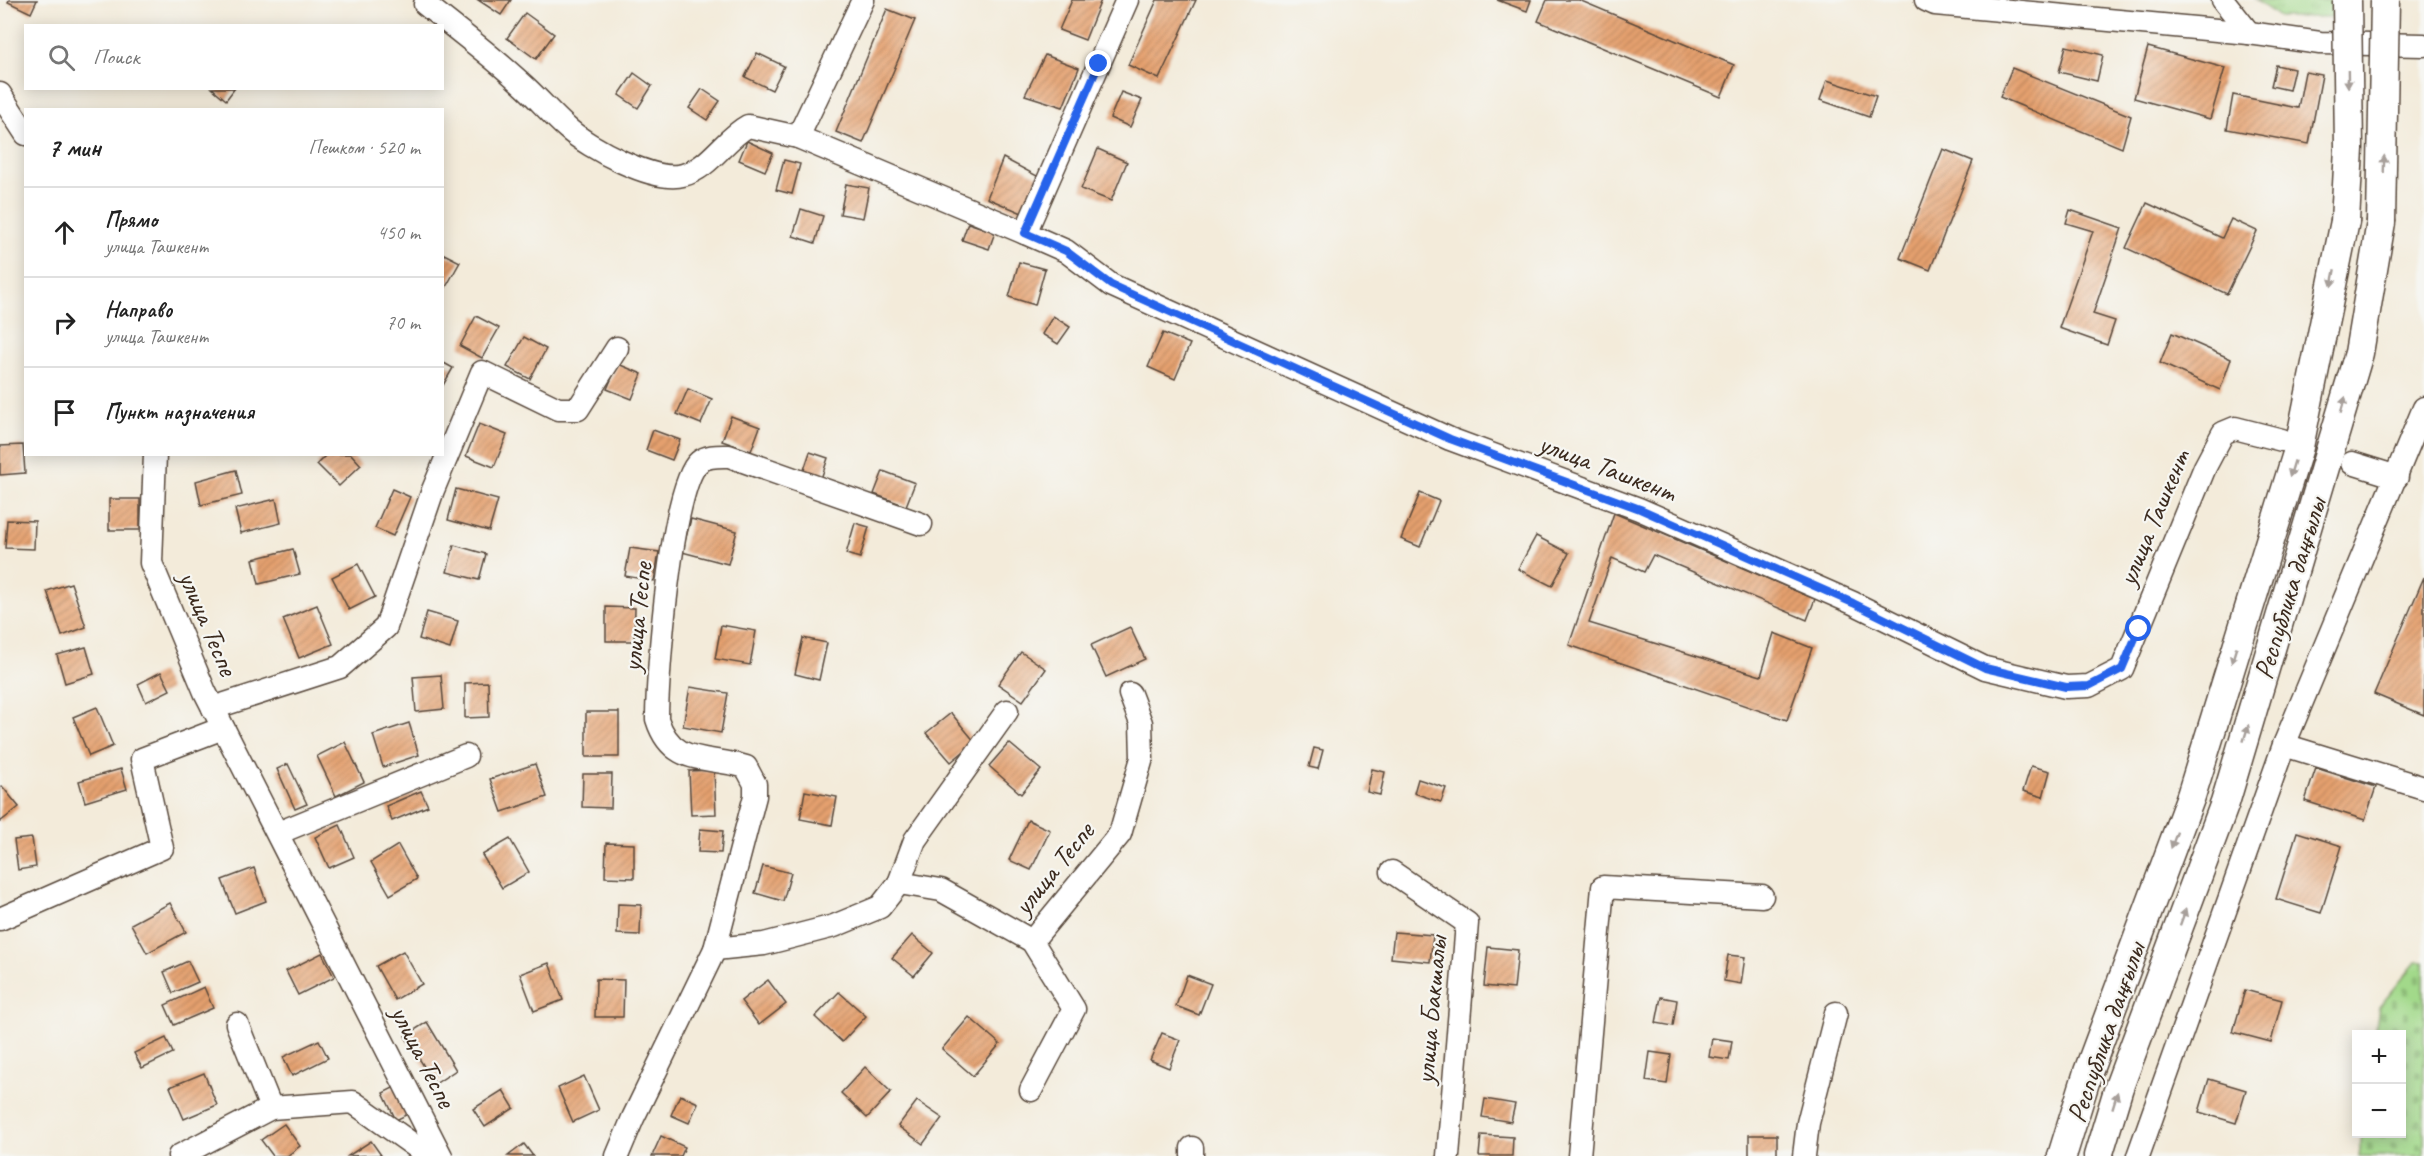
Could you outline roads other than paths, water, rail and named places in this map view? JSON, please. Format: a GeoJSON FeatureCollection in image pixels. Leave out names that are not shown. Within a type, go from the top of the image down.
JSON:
{"type":"FeatureCollection","features":[{"type":"Feature","properties":{"kind":"main road","name":"Республика даңғылы"},"geometry":{"type":"LineString","coordinates":[[2062,1156],[2088,1072],[2191,796],[2299,447],[2345,221],[2349,149],[2347,0]]}},
{"type":"Feature","properties":{"kind":"main road","name":"Республика даңғылы"},"geometry":{"type":"LineString","coordinates":[[2098,1156],[2119,1087],[2225,803],[2359,352],[2381,222],[2385,0]]}},
{"type":"Feature","properties":{"kind":"street"},"geometry":{"type":"LineString","coordinates":[[798,137],[864,0]]}},
{"type":"Feature","properties":{"kind":"street"},"geometry":{"type":"LineString","coordinates":[[1025,233],[1127,0]]}},
{"type":"Feature","properties":{"kind":"street"},"geometry":{"type":"LineString","coordinates":[[2223,0],[2250,33]]}},
{"type":"Feature","properties":{"kind":"street"},"geometry":{"type":"LineString","coordinates":[[1935,1],[2074,9],[2320,43],[2424,45]]}},
{"type":"Feature","properties":{"kind":"street","name":"улица Ташкент"},"geometry":{"type":"LineString","coordinates":[[425,4],[521,83],[568,130],[618,160],[669,178],[698,169],[748,126],[798,137],[1066,251],[1111,285],[1450,439],[1640,509],[1853,603],[1985,668],[2066,687],[2089,686],[2122,669],[2205,467],[2223,433],[2235,428],[2282,440]]}},
{"type":"Feature","properties":{"kind":"street"},"geometry":{"type":"LineString","coordinates":[[0,94],[24,131]]}},
{"type":"Feature","properties":{"kind":"street"},"geometry":{"type":"LineString","coordinates":[[0,919],[162,848],[142,759],[218,718],[340,667],[386,627],[433,490],[482,372],[558,409],[578,409],[617,348]]}},
{"type":"Feature","properties":{"kind":"street"},"geometry":{"type":"LineString","coordinates":[[2138,1156],[2284,745],[2424,408]]}},
{"type":"Feature","properties":{"kind":"street","name":"улица Теспе"},"geometry":{"type":"LineString","coordinates":[[155,456],[151,563],[218,718],[441,1156]]}},
{"type":"Feature","properties":{"kind":"street","name":"улица Теспе"},"geometry":{"type":"LineString","coordinates":[[617,1156],[715,949],[755,796],[755,784],[746,767],[685,755],[670,745],[661,732],[657,718],[677,517],[688,479],[697,463],[708,457],[729,456],[921,524]]}},
{"type":"Feature","properties":{"kind":"street"},"geometry":{"type":"LineString","coordinates":[[2352,463],[2397,477]]}},
{"type":"Feature","properties":{"kind":"street","name":"улица Теспе"},"geometry":{"type":"LineString","coordinates":[[1032,941],[1120,834],[1142,758],[1141,723],[1130,694]]}},
{"type":"Feature","properties":{"kind":"street"},"geometry":{"type":"LineString","coordinates":[[715,949],[764,944],[834,926],[880,907],[899,883],[915,840],[1007,711]]}},
{"type":"Feature","properties":{"kind":"street"},"geometry":{"type":"LineString","coordinates":[[2284,745],[2424,788]]}},
{"type":"Feature","properties":{"kind":"street"},"geometry":{"type":"LineString","coordinates":[[278,833],[466,756]]}},
{"type":"Feature","properties":{"kind":"street","name":"улица Бакшалы"},"geometry":{"type":"LineString","coordinates":[[1392,872],[1467,923],[1448,1156]]}},
{"type":"Feature","properties":{"kind":"street"},"geometry":{"type":"LineString","coordinates":[[899,883],[941,890],[1032,941],[1074,1009],[1031,1090]]}},
{"type":"Feature","properties":{"kind":"street"},"geometry":{"type":"LineString","coordinates":[[1579,1156],[1603,887],[1762,896]]}},
{"type":"Feature","properties":{"kind":"street"},"geometry":{"type":"LineString","coordinates":[[1804,1156],[1808,1123],[1836,1013]]}},
{"type":"Feature","properties":{"kind":"street"},"geometry":{"type":"LineString","coordinates":[[237,1024],[272,1108]]}},
{"type":"Feature","properties":{"kind":"street"},"geometry":{"type":"LineString","coordinates":[[179,1156],[272,1108],[353,1102],[429,1156]]}}]}
